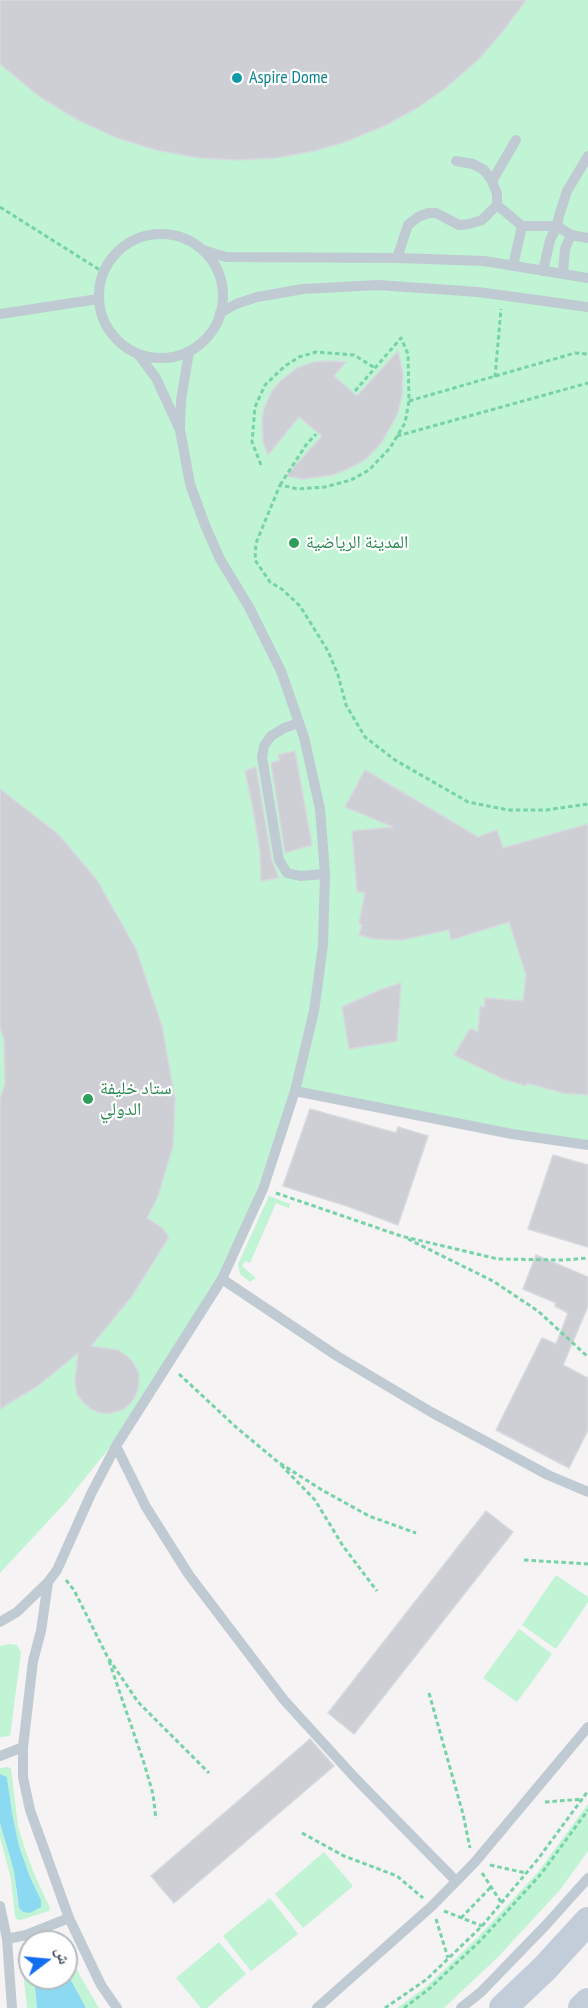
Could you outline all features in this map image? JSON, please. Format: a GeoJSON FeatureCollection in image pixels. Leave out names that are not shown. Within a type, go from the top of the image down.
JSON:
{"type":"FeatureCollection","features":[{"type":"Feature","properties":{"kind":"main road"},"geometry":{"type":"LineString","coordinates":[[503,2008],[545,1968],[588,1921]]}},
{"type":"Feature","properties":{"kind":"main road"},"geometry":{"type":"LineString","coordinates":[[582,2008],[588,2002]]}},
{"type":"Feature","properties":{"kind":"lane"},"geometry":{"type":"LineString","coordinates":[[492,181],[516,140]]}},
{"type":"Feature","properties":{"kind":"lane"},"geometry":{"type":"LineString","coordinates":[[543,271],[550,240],[557,226],[567,191],[588,156]]}},
{"type":"Feature","properties":{"kind":"lane"},"geometry":{"type":"LineString","coordinates":[[397,258],[408,225],[418,217],[436,213],[459,225],[469,224],[482,220],[497,205],[497,194],[484,170],[473,164],[456,161]]}},
{"type":"Feature","properties":{"kind":"lane"},"geometry":{"type":"LineString","coordinates":[[497,205],[522,226],[557,226],[571,235],[588,238]]}},
{"type":"Feature","properties":{"kind":"lane"},"geometry":{"type":"LineString","coordinates":[[513,266],[522,226]]}},
{"type":"Feature","properties":{"kind":"lane"},"geometry":{"type":"LineString","coordinates":[[203,250],[216,269],[222,291],[220,313],[214,329],[203,342],[189,352],[172,358],[155,358],[138,354],[123,345],[110,332],[102,316],[99,285],[103,272],[117,252],[136,239],[159,234],[183,238],[203,250],[226,257],[484,261],[563,272],[588,278]]}},
{"type":"Feature","properties":{"kind":"lane"},"geometry":{"type":"LineString","coordinates":[[563,272],[565,249],[571,235]]}},
{"type":"Feature","properties":{"kind":"lane"},"geometry":{"type":"LineString","coordinates":[[220,313],[236,304],[257,297],[303,290],[378,285],[478,292],[588,307]]}},
{"type":"Feature","properties":{"kind":"lane"},"geometry":{"type":"LineString","coordinates":[[0,314],[99,299]]}},
{"type":"Feature","properties":{"kind":"lane"},"geometry":{"type":"LineString","coordinates":[[0,1623],[17,1612],[57,1570],[91,1494],[116,1446],[222,1279],[262,1189],[295,1091],[314,1011],[323,945],[325,874],[320,809],[304,737],[281,671],[249,607],[220,559],[190,484],[180,430],[181,400],[189,352]]}},
{"type":"Feature","properties":{"kind":"lane"},"geometry":{"type":"LineString","coordinates":[[138,354],[156,378],[180,430]]}},
{"type":"Feature","properties":{"kind":"lane"},"geometry":{"type":"LineString","coordinates":[[299,723],[271,736],[264,746],[262,757],[279,860],[287,873],[300,876],[325,874]]}},
{"type":"Feature","properties":{"kind":"lane"},"geometry":{"type":"LineString","coordinates":[[295,1091],[512,1134],[588,1145]]}},
{"type":"Feature","properties":{"kind":"lane"},"geometry":{"type":"LineString","coordinates":[[222,1279],[337,1356],[433,1414],[548,1475],[588,1492]]}},
{"type":"Feature","properties":{"kind":"lane"},"geometry":{"type":"LineString","coordinates":[[116,1446],[146,1507],[189,1575],[278,1692],[356,1779],[456,1881]]}},
{"type":"Feature","properties":{"kind":"lane"},"geometry":{"type":"LineString","coordinates":[[48,1582],[41,1631],[33,1660],[22,1747],[23,1777],[30,1810],[69,1918],[101,1985],[117,2008]]}},
{"type":"Feature","properties":{"kind":"lane"},"geometry":{"type":"LineString","coordinates":[[317,2008],[432,1906],[475,1862],[588,1727]]}},
{"type":"Feature","properties":{"kind":"lane"},"geometry":{"type":"LineString","coordinates":[[0,1756],[22,1747]]}},
{"type":"Feature","properties":{"kind":"lane"},"geometry":{"type":"LineString","coordinates":[[461,2008],[497,1975],[588,1878]]}},
{"type":"Feature","properties":{"kind":"lane"},"geometry":{"type":"LineString","coordinates":[[0,1906],[7,1939],[12,2008]]}},
{"type":"Feature","properties":{"kind":"lane"},"geometry":{"type":"LineString","coordinates":[[7,1939],[26,1935],[69,1918]]}},
{"type":"Feature","properties":{"kind":"path"},"geometry":{"type":"LineString","coordinates":[[0,207],[103,272]]}},
{"type":"Feature","properties":{"kind":"path"},"geometry":{"type":"LineString","coordinates":[[495,377],[500,317]]}},
{"type":"Feature","properties":{"kind":"path"},"geometry":{"type":"LineString","coordinates":[[280,485],[298,489],[325,487],[351,480],[369,470],[390,448],[405,423],[409,401],[408,354],[401,338],[355,391]]}},
{"type":"Feature","properties":{"kind":"path"},"geometry":{"type":"LineString","coordinates":[[261,465],[252,442],[255,407],[265,385],[285,366],[299,357],[316,352],[354,355],[375,368]]}},
{"type":"Feature","properties":{"kind":"path"},"geometry":{"type":"LineString","coordinates":[[409,401],[575,353],[588,354]]}},
{"type":"Feature","properties":{"kind":"path"},"geometry":{"type":"LineString","coordinates":[[397,436],[588,383]]}},
{"type":"Feature","properties":{"kind":"path"},"geometry":{"type":"LineString","coordinates":[[316,434],[306,445],[280,485],[256,543],[255,560],[270,582],[300,606],[328,651],[338,675],[346,705],[365,737],[395,760],[468,802],[508,810],[546,810],[588,804]]}},
{"type":"Feature","properties":{"kind":"path"},"geometry":{"type":"LineString","coordinates":[[262,1189],[401,1236],[498,1259],[588,1258]]}},
{"type":"Feature","properties":{"kind":"path"},"geometry":{"type":"LineString","coordinates":[[401,1236],[493,1281],[538,1311],[588,1357]]}},
{"type":"Feature","properties":{"kind":"path"},"geometry":{"type":"LineString","coordinates":[[169,1365],[237,1428],[278,1462],[315,1500],[343,1546],[377,1591]]}},
{"type":"Feature","properties":{"kind":"path"},"geometry":{"type":"LineString","coordinates":[[278,1462],[369,1516],[416,1533]]}},
{"type":"Feature","properties":{"kind":"path"},"geometry":{"type":"LineString","coordinates":[[524,1560],[588,1564]]}},
{"type":"Feature","properties":{"kind":"path"},"geometry":{"type":"LineString","coordinates":[[57,1570],[74,1590],[107,1656],[138,1702],[209,1773]]}},
{"type":"Feature","properties":{"kind":"path"},"geometry":{"type":"LineString","coordinates":[[107,1656],[144,1763],[153,1794],[156,1819]]}},
{"type":"Feature","properties":{"kind":"path"},"geometry":{"type":"LineString","coordinates":[[429,1693],[463,1814],[466,1837],[475,1862],[501,1902]]}},
{"type":"Feature","properties":{"kind":"path"},"geometry":{"type":"LineString","coordinates":[[385,2008],[427,1979],[482,1926],[526,1873],[588,1791]]}},
{"type":"Feature","properties":{"kind":"path"},"geometry":{"type":"LineString","coordinates":[[525,1803],[583,1799]]}},
{"type":"Feature","properties":{"kind":"path"},"geometry":{"type":"LineString","coordinates":[[404,2008],[429,1989],[481,1940],[541,1874],[588,1810]]}},
{"type":"Feature","properties":{"kind":"path"},"geometry":{"type":"LineString","coordinates":[[302,1833],[344,1856],[397,1876],[432,1906],[482,1926]]}},
{"type":"Feature","properties":{"kind":"path"},"geometry":{"type":"LineString","coordinates":[[475,1862],[526,1873]]}},
{"type":"Feature","properties":{"kind":"path"},"geometry":{"type":"LineString","coordinates":[[460,1919],[491,1887]]}},
{"type":"Feature","properties":{"kind":"path"},"geometry":{"type":"LineString","coordinates":[[432,1906],[448,1958]]}},
{"type":"Feature","properties":{"kind":"green space","name":"المدينة الرياضية"},"geometry":{"type":"Polygon","coordinates":[[[0,0],[588,0],[588,1149],[293,1087],[237,1247],[135,1416],[65,1503],[0,1573],[0,0]]]}},
{"type":"Feature","properties":{"kind":"green space"},"geometry":{"type":"Polygon","coordinates":[[[269,1196],[290,1204],[289,1208],[276,1203],[250,1263],[245,1261],[242,1266],[256,1278],[250,1282],[240,1274],[238,1264],[269,1196]]]}},
{"type":"Feature","properties":{"kind":"green space"},"geometry":{"type":"Polygon","coordinates":[[[556,1575],[588,1597],[588,1602],[556,1649],[522,1625],[556,1575]]]}},
{"type":"Feature","properties":{"kind":"green space"},"geometry":{"type":"Polygon","coordinates":[[[519,1629],[552,1654],[517,1702],[483,1678],[519,1629]]]}},
{"type":"Feature","properties":{"kind":"green space"},"geometry":{"type":"Polygon","coordinates":[[[17,1645],[21,1652],[10,1736],[0,1737],[0,1646],[17,1645]]]}},
{"type":"Feature","properties":{"kind":"green space"},"geometry":{"type":"Polygon","coordinates":[[[0,1768],[11,1768],[18,1826],[24,1846],[50,1908],[49,1911],[20,1920],[15,1916],[11,1879],[0,1837],[0,1823],[14,1871],[18,1904],[41,1900],[19,1846],[7,1777],[0,1774],[0,1768]]]}},
{"type":"Feature","properties":{"kind":"green space"},"geometry":{"type":"Polygon","coordinates":[[[588,1804],[588,1851],[560,1890],[498,1957],[444,2008],[397,2008],[427,1986],[478,1937],[538,1872],[588,1804]]]}},
{"type":"Feature","properties":{"kind":"green space"},"geometry":{"type":"Polygon","coordinates":[[[324,1852],[353,1886],[303,1928],[275,1894],[324,1852]]]}},
{"type":"Feature","properties":{"kind":"green space"},"geometry":{"type":"Polygon","coordinates":[[[270,1898],[298,1934],[251,1971],[223,1936],[270,1898]]]}},
{"type":"Feature","properties":{"kind":"green space"},"geometry":{"type":"Polygon","coordinates":[[[219,1942],[246,1974],[207,2008],[201,2008],[176,1978],[219,1942]]]}},
{"type":"Feature","properties":{"kind":"green space"},"geometry":{"type":"Polygon","coordinates":[[[78,1972],[99,2008],[86,2008],[76,1990],[78,1990],[78,1972]]]}},
{"type":"Feature","properties":{"kind":"green space"},"geometry":{"type":"Polygon","coordinates":[[[25,1990],[35,1990],[37,2008],[27,2008],[25,1990]]]}},
{"type":"Feature","properties":{"kind":"water"},"geometry":{"type":"Polygon","coordinates":[[[0,1774],[7,1777],[19,1846],[41,1900],[41,1907],[30,1913],[23,1912],[19,1908],[14,1871],[0,1823],[0,1774]]]}},
{"type":"Feature","properties":{"kind":"water"},"geometry":{"type":"Polygon","coordinates":[[[35,1990],[76,1990],[86,2008],[37,2008],[35,1990]]]}},
{"type":"Feature","properties":{"kind":"building","name":"Aspire Dome"},"geometry":{"type":"Polygon","coordinates":[[[0,0],[526,0],[478,60],[443,90],[417,108],[384,126],[345,142],[314,151],[276,158],[237,160],[200,158],[156,150],[115,137],[78,120],[40,97],[0,64],[0,0]]]}},
{"type":"Feature","properties":{"kind":"building"},"geometry":{"type":"Polygon","coordinates":[[[398,351],[403,374],[402,395],[398,413],[382,442],[367,458],[333,475],[303,479],[286,476],[322,436],[299,417],[268,455],[263,442],[262,419],[264,408],[279,382],[297,368],[314,362],[346,362],[334,376],[357,396],[398,351]]]}},
{"type":"Feature","properties":{"kind":"building"},"geometry":{"type":"Polygon","coordinates":[[[295,751],[312,845],[285,853],[271,763],[280,760],[278,755],[295,751]]]}},
{"type":"Feature","properties":{"kind":"building"},"geometry":{"type":"Polygon","coordinates":[[[256,767],[272,861],[279,878],[261,881],[260,852],[245,771],[256,767]]]}},
{"type":"Feature","properties":{"kind":"building"},"geometry":{"type":"Polygon","coordinates":[[[365,770],[478,837],[497,830],[503,848],[588,824],[588,1095],[563,1093],[527,1083],[526,1086],[503,1079],[454,1055],[470,1029],[478,1032],[480,1006],[484,1007],[485,998],[523,1001],[526,975],[509,922],[451,940],[449,930],[401,940],[375,939],[359,935],[365,892],[357,892],[352,831],[393,827],[345,807],[365,770]]]}},
{"type":"Feature","properties":{"kind":"building","name":"ستاد خليفة الدولي"},"geometry":{"type":"Polygon","coordinates":[[[0,789],[58,834],[97,880],[136,949],[162,1026],[175,1099],[173,1146],[158,1196],[147,1218],[162,1228],[169,1237],[132,1296],[91,1346],[118,1350],[134,1364],[139,1374],[136,1395],[130,1404],[122,1410],[111,1413],[101,1413],[91,1409],[77,1394],[75,1383],[78,1353],[39,1385],[0,1409],[0,1099],[5,1084],[4,1039],[0,1028],[0,789]]]}},
{"type":"Feature","properties":{"kind":"building"},"geometry":{"type":"Polygon","coordinates":[[[401,983],[397,1041],[349,1049],[342,1007],[401,983]]]}},
{"type":"Feature","properties":{"kind":"building"},"geometry":{"type":"Polygon","coordinates":[[[310,1109],[396,1133],[398,1127],[428,1136],[398,1225],[283,1186],[310,1109]]]}},
{"type":"Feature","properties":{"kind":"building"},"geometry":{"type":"Polygon","coordinates":[[[553,1155],[588,1165],[588,1247],[528,1229],[553,1155]]]}},
{"type":"Feature","properties":{"kind":"building"},"geometry":{"type":"Polygon","coordinates":[[[536,1255],[588,1277],[588,1306],[563,1365],[588,1378],[588,1430],[569,1468],[496,1430],[542,1338],[556,1344],[568,1313],[555,1306],[556,1303],[523,1289],[536,1255]]]}},
{"type":"Feature","properties":{"kind":"building"},"geometry":{"type":"Polygon","coordinates":[[[486,1511],[513,1532],[354,1734],[328,1713],[486,1511]]]}},
{"type":"Feature","properties":{"kind":"building"},"geometry":{"type":"Polygon","coordinates":[[[310,1739],[334,1766],[174,1903],[151,1876],[310,1739]]]}},
{"type":"Feature","properties":{"kind":"place","name":"Aspire Dome"},"geometry":{"type":"Point","coordinates":[237,78]}},
{"type":"Feature","properties":{"kind":"place","name":"المدينة الرياضية"},"geometry":{"type":"Point","coordinates":[294,543]}},
{"type":"Feature","properties":{"kind":"place","name":"ستاد خليفة الدولي"},"geometry":{"type":"Point","coordinates":[88,1099]}}]}
